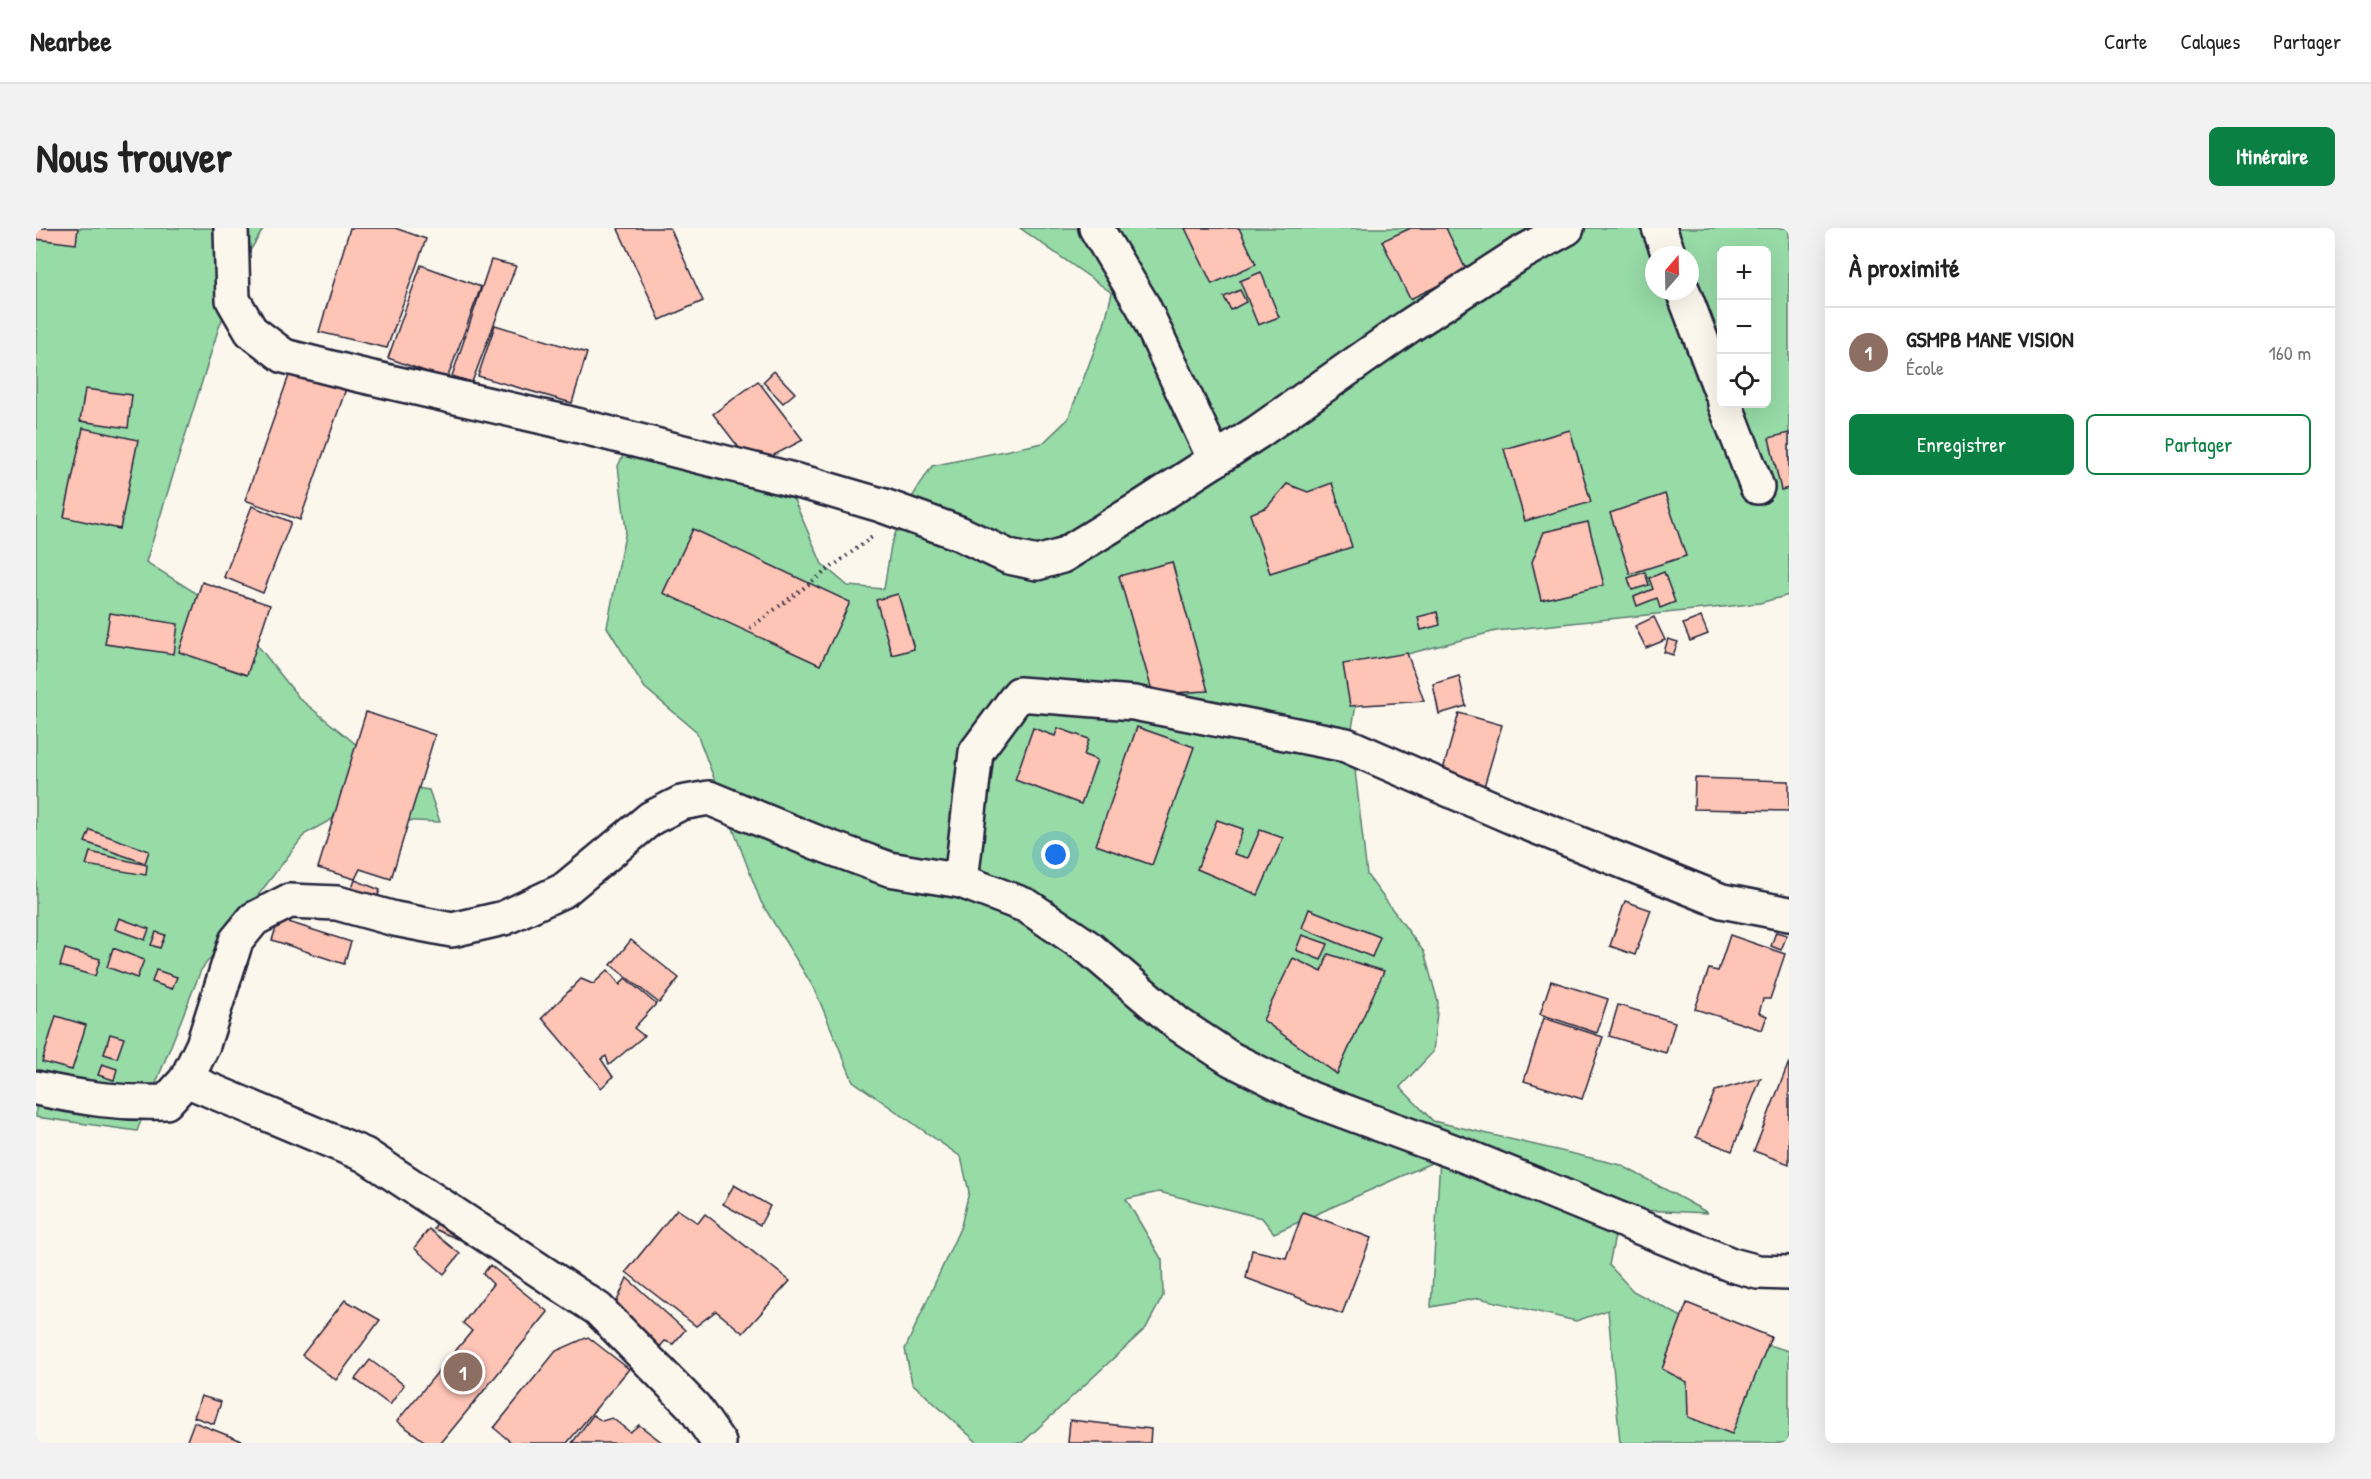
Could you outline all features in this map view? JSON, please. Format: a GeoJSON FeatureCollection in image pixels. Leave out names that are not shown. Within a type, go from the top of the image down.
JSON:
{"type":"FeatureCollection","features":[{"type":"Feature","properties":{"kind":"street"},"geometry":{"type":"LineString","coordinates":[[231,228],[233,300],[251,331],[284,356],[556,420],[813,485],[959,532],[1009,556],[1038,563],[1062,556],[1215,460],[1409,326],[1518,255],[1567,228]]}},
{"type":"Feature","properties":{"kind":"street"},"geometry":{"type":"LineString","coordinates":[[1096,228],[1143,306],[1215,460]]}},
{"type":"Feature","properties":{"kind":"street"},"geometry":{"type":"LineString","coordinates":[[1659,228],[1666,246]]}},
{"type":"Feature","properties":{"kind":"street"},"geometry":{"type":"LineString","coordinates":[[1686,300],[1717,381]]}},
{"type":"Feature","properties":{"kind":"street"},"geometry":{"type":"LineString","coordinates":[[1727,408],[1757,487]]}},
{"type":"Feature","properties":{"kind":"street"},"geometry":{"type":"LineString","coordinates":[[961,881],[976,752],[1019,694],[1134,703],[1346,745],[1517,819],[1722,901],[1789,914]]}},
{"type":"Feature","properties":{"kind":"street"},"geometry":{"type":"LineString","coordinates":[[36,1088],[88,1099],[118,1102],[166,1102],[186,1080],[202,1045],[236,941],[254,920],[289,901],[337,903],[395,919],[452,930],[504,918],[564,890],[651,818],[681,803],[709,798],[888,869],[961,881],[1027,906],[1089,948],[1178,1024],[1231,1059],[1311,1099],[1463,1155],[1732,1264],[1758,1272],[1789,1273]]}},
{"type":"Feature","properties":{"kind":"street"},"geometry":{"type":"LineString","coordinates":[[186,1080],[364,1155],[598,1309],[694,1407],[719,1443]]}},
{"type":"Feature","properties":{"kind":"path"},"geometry":{"type":"LineString","coordinates":[[750,628],[874,535],[881,505]]}},
{"type":"Feature","properties":{"kind":"green space"},"geometry":{"type":"Polygon","coordinates":[[[36,228],[264,228],[251,249],[219,327],[146,562],[236,618],[300,699],[409,787],[429,790],[440,822],[334,818],[305,834],[201,970],[137,1131],[36,1117],[36,228]]]}},
{"type":"Feature","properties":{"kind":"green space"},"geometry":{"type":"Polygon","coordinates":[[[1020,228],[1789,228],[1789,595],[1760,603],[1496,631],[1396,657],[1359,686],[1351,735],[1367,875],[1424,952],[1438,1002],[1433,1052],[1400,1087],[1433,1121],[1621,1165],[1708,1213],[1641,1210],[1616,1231],[1609,1265],[1633,1291],[1693,1323],[1789,1351],[1789,1443],[1620,1443],[1608,1310],[1576,1321],[1479,1298],[1431,1307],[1440,1159],[1274,1233],[1262,1218],[1159,1192],[1126,1199],[1162,1260],[1163,1296],[1146,1328],[1022,1443],[978,1443],[912,1383],[905,1349],[961,1226],[969,1192],[961,1157],[853,1081],[815,990],[761,902],[696,731],[645,688],[607,627],[626,530],[618,466],[632,436],[765,479],[794,500],[822,564],[848,586],[884,589],[891,545],[905,508],[932,466],[1043,443],[1068,419],[1104,325],[1112,293],[1020,228]]]}},
{"type":"Feature","properties":{"kind":"building"},"geometry":{"type":"Polygon","coordinates":[[[36,228],[78,228],[76,244],[36,239],[36,228]]]}},
{"type":"Feature","properties":{"kind":"building"},"geometry":{"type":"Polygon","coordinates":[[[350,228],[395,228],[426,239],[387,348],[319,332],[350,228]]]}},
{"type":"Feature","properties":{"kind":"building"},"geometry":{"type":"Polygon","coordinates":[[[670,228],[703,301],[660,320],[618,229],[670,228]]]}},
{"type":"Feature","properties":{"kind":"building"},"geometry":{"type":"Polygon","coordinates":[[[1185,228],[1239,228],[1256,264],[1212,284],[1185,228]]]}},
{"type":"Feature","properties":{"kind":"building"},"geometry":{"type":"Polygon","coordinates":[[[1411,228],[1446,228],[1467,272],[1410,299],[1382,241],[1411,228]]]}},
{"type":"Feature","properties":{"kind":"building"},"geometry":{"type":"Polygon","coordinates":[[[491,260],[516,266],[472,382],[452,376],[491,260]]]}},
{"type":"Feature","properties":{"kind":"building"},"geometry":{"type":"Polygon","coordinates":[[[421,265],[481,287],[447,379],[388,358],[421,265]]]}},
{"type":"Feature","properties":{"kind":"building"},"geometry":{"type":"Polygon","coordinates":[[[1261,272],[1279,317],[1258,325],[1240,281],[1261,272]]]}},
{"type":"Feature","properties":{"kind":"building"},"geometry":{"type":"Polygon","coordinates":[[[1240,290],[1246,302],[1231,310],[1224,297],[1240,290]]]}},
{"type":"Feature","properties":{"kind":"building"},"geometry":{"type":"Polygon","coordinates":[[[495,325],[587,353],[572,403],[478,376],[495,325]]]}},
{"type":"Feature","properties":{"kind":"building"},"geometry":{"type":"Polygon","coordinates":[[[292,367],[347,386],[300,520],[245,500],[292,367]]]}},
{"type":"Feature","properties":{"kind":"building"},"geometry":{"type":"Polygon","coordinates":[[[774,371],[795,393],[783,403],[763,382],[774,371]]]}},
{"type":"Feature","properties":{"kind":"building"},"geometry":{"type":"Polygon","coordinates":[[[758,381],[803,440],[753,466],[713,414],[758,381]]]}},
{"type":"Feature","properties":{"kind":"building"},"geometry":{"type":"Polygon","coordinates":[[[85,389],[132,395],[128,428],[80,421],[85,389]]]}},
{"type":"Feature","properties":{"kind":"building"},"geometry":{"type":"Polygon","coordinates":[[[83,428],[138,440],[120,529],[64,517],[83,428]]]}},
{"type":"Feature","properties":{"kind":"building"},"geometry":{"type":"Polygon","coordinates":[[[1570,430],[1591,502],[1525,521],[1504,449],[1570,430]]]}},
{"type":"Feature","properties":{"kind":"building"},"geometry":{"type":"Polygon","coordinates":[[[1789,433],[1789,488],[1781,490],[1769,438],[1789,433]]]}},
{"type":"Feature","properties":{"kind":"building"},"geometry":{"type":"Polygon","coordinates":[[[1332,483],[1352,547],[1270,573],[1250,514],[1267,507],[1287,484],[1308,492],[1332,483]]]}},
{"type":"Feature","properties":{"kind":"building"},"geometry":{"type":"Polygon","coordinates":[[[1665,494],[1686,556],[1630,574],[1610,513],[1665,494]]]}},
{"type":"Feature","properties":{"kind":"building"},"geometry":{"type":"Polygon","coordinates":[[[252,506],[291,522],[263,593],[224,577],[252,506]]]}},
{"type":"Feature","properties":{"kind":"building"},"geometry":{"type":"Polygon","coordinates":[[[1588,522],[1604,585],[1541,600],[1532,562],[1544,532],[1588,522]]]}},
{"type":"Feature","properties":{"kind":"building"},"geometry":{"type":"Polygon","coordinates":[[[693,529],[850,602],[820,665],[663,593],[693,529]]]}},
{"type":"Feature","properties":{"kind":"building"},"geometry":{"type":"Polygon","coordinates":[[[1172,562],[1208,691],[1153,694],[1119,576],[1172,562]]]}},
{"type":"Feature","properties":{"kind":"building"},"geometry":{"type":"Polygon","coordinates":[[[1645,572],[1649,585],[1632,590],[1628,578],[1645,572]]]}},
{"type":"Feature","properties":{"kind":"building"},"geometry":{"type":"Polygon","coordinates":[[[1664,572],[1675,602],[1660,608],[1657,598],[1637,606],[1634,597],[1653,589],[1649,578],[1664,572]]]}},
{"type":"Feature","properties":{"kind":"building"},"geometry":{"type":"Polygon","coordinates":[[[202,582],[270,605],[247,675],[179,652],[202,582]]]}},
{"type":"Feature","properties":{"kind":"building"},"geometry":{"type":"Polygon","coordinates":[[[898,594],[914,649],[892,655],[876,600],[898,594]]]}},
{"type":"Feature","properties":{"kind":"building"},"geometry":{"type":"Polygon","coordinates":[[[1437,612],[1440,625],[1421,630],[1418,617],[1437,612]]]}},
{"type":"Feature","properties":{"kind":"building"},"geometry":{"type":"Polygon","coordinates":[[[110,613],[178,624],[174,654],[105,644],[110,613]]]}},
{"type":"Feature","properties":{"kind":"building"},"geometry":{"type":"Polygon","coordinates":[[[1654,617],[1665,640],[1646,648],[1635,626],[1654,617]]]}},
{"type":"Feature","properties":{"kind":"building"},"geometry":{"type":"Polygon","coordinates":[[[1701,617],[1708,634],[1690,641],[1683,624],[1701,617]]]}},
{"type":"Feature","properties":{"kind":"building"},"geometry":{"type":"Polygon","coordinates":[[[1668,639],[1678,642],[1673,655],[1664,652],[1668,639]]]}},
{"type":"Feature","properties":{"kind":"building"},"geometry":{"type":"Polygon","coordinates":[[[1407,653],[1424,701],[1350,706],[1343,664],[1407,653]]]}},
{"type":"Feature","properties":{"kind":"building"},"geometry":{"type":"Polygon","coordinates":[[[1459,676],[1466,706],[1439,714],[1433,684],[1459,676]]]}},
{"type":"Feature","properties":{"kind":"building"},"geometry":{"type":"Polygon","coordinates":[[[366,712],[435,735],[391,879],[360,869],[355,879],[318,868],[366,712]]]}},
{"type":"Feature","properties":{"kind":"building"},"geometry":{"type":"Polygon","coordinates":[[[1459,713],[1502,725],[1483,790],[1441,777],[1459,713]]]}},
{"type":"Feature","properties":{"kind":"building"},"geometry":{"type":"Polygon","coordinates":[[[1137,727],[1194,747],[1152,865],[1096,845],[1137,727]]]}},
{"type":"Feature","properties":{"kind":"building"},"geometry":{"type":"Polygon","coordinates":[[[1033,728],[1055,736],[1058,728],[1089,739],[1084,755],[1097,760],[1081,804],[1015,780],[1033,728]]]}},
{"type":"Feature","properties":{"kind":"building"},"geometry":{"type":"Polygon","coordinates":[[[1695,778],[1789,781],[1789,811],[1694,809],[1695,778]]]}},
{"type":"Feature","properties":{"kind":"building"},"geometry":{"type":"Polygon","coordinates":[[[1217,820],[1243,829],[1234,854],[1248,858],[1260,830],[1283,838],[1258,895],[1197,869],[1217,820]]]}},
{"type":"Feature","properties":{"kind":"building"},"geometry":{"type":"Polygon","coordinates":[[[90,830],[149,851],[145,863],[85,842],[90,830]]]}},
{"type":"Feature","properties":{"kind":"building"},"geometry":{"type":"Polygon","coordinates":[[[90,852],[147,865],[146,875],[86,865],[90,852]]]}},
{"type":"Feature","properties":{"kind":"building"},"geometry":{"type":"Polygon","coordinates":[[[355,880],[380,890],[375,904],[350,894],[355,880]]]}},
{"type":"Feature","properties":{"kind":"building"},"geometry":{"type":"Polygon","coordinates":[[[1625,901],[1651,910],[1635,955],[1610,946],[1625,901]]]}},
{"type":"Feature","properties":{"kind":"building"},"geometry":{"type":"Polygon","coordinates":[[[1309,909],[1380,937],[1372,957],[1302,928],[1309,909]]]}},
{"type":"Feature","properties":{"kind":"building"},"geometry":{"type":"Polygon","coordinates":[[[119,918],[149,929],[145,940],[115,929],[119,918]]]}},
{"type":"Feature","properties":{"kind":"building"},"geometry":{"type":"Polygon","coordinates":[[[279,919],[351,942],[344,964],[272,940],[279,919]]]}},
{"type":"Feature","properties":{"kind":"building"},"geometry":{"type":"Polygon","coordinates":[[[156,932],[165,935],[160,948],[151,945],[156,932]]]}},
{"type":"Feature","properties":{"kind":"building"},"geometry":{"type":"Polygon","coordinates":[[[1776,932],[1787,935],[1781,950],[1771,946],[1776,932]]]}},
{"type":"Feature","properties":{"kind":"building"},"geometry":{"type":"Polygon","coordinates":[[[1302,935],[1328,944],[1321,960],[1296,950],[1302,935]]]}},
{"type":"Feature","properties":{"kind":"building"},"geometry":{"type":"Polygon","coordinates":[[[1730,935],[1785,954],[1770,999],[1763,999],[1759,1013],[1767,1016],[1762,1030],[1695,1009],[1709,969],[1718,971],[1730,935]]]}},
{"type":"Feature","properties":{"kind":"building"},"geometry":{"type":"Polygon","coordinates":[[[631,940],[679,978],[659,1003],[611,965],[631,940]]]}},
{"type":"Feature","properties":{"kind":"building"},"geometry":{"type":"Polygon","coordinates":[[[113,948],[144,960],[137,978],[107,967],[113,948]]]}},
{"type":"Feature","properties":{"kind":"building"},"geometry":{"type":"Polygon","coordinates":[[[65,949],[100,959],[95,976],[60,966],[65,949]]]}},
{"type":"Feature","properties":{"kind":"building"},"geometry":{"type":"Polygon","coordinates":[[[1328,954],[1384,971],[1337,1074],[1263,1020],[1293,958],[1322,972],[1328,954]]]}},
{"type":"Feature","properties":{"kind":"building"},"geometry":{"type":"Polygon","coordinates":[[[156,970],[177,977],[172,989],[152,982],[156,970]]]}},
{"type":"Feature","properties":{"kind":"building"},"geometry":{"type":"Polygon","coordinates":[[[608,970],[620,985],[625,978],[656,1004],[634,1028],[644,1036],[609,1065],[606,1056],[601,1059],[613,1077],[601,1088],[542,1018],[581,979],[593,984],[608,970]]]}},
{"type":"Feature","properties":{"kind":"building"},"geometry":{"type":"Polygon","coordinates":[[[1551,981],[1608,999],[1597,1033],[1540,1014],[1551,981]]]}},
{"type":"Feature","properties":{"kind":"building"},"geometry":{"type":"Polygon","coordinates":[[[1618,1005],[1675,1022],[1666,1053],[1609,1036],[1618,1005]]]}},
{"type":"Feature","properties":{"kind":"building"},"geometry":{"type":"Polygon","coordinates":[[[56,1016],[86,1025],[72,1070],[42,1062],[56,1016]]]}},
{"type":"Feature","properties":{"kind":"building"},"geometry":{"type":"Polygon","coordinates":[[[1544,1018],[1603,1037],[1582,1099],[1524,1081],[1544,1018]]]}},
{"type":"Feature","properties":{"kind":"building"},"geometry":{"type":"Polygon","coordinates":[[[110,1034],[124,1038],[117,1058],[104,1054],[110,1034]]]}},
{"type":"Feature","properties":{"kind":"building"},"geometry":{"type":"Polygon","coordinates":[[[1789,1062],[1789,1164],[1754,1151],[1789,1062]]]}},
{"type":"Feature","properties":{"kind":"building"},"geometry":{"type":"Polygon","coordinates":[[[102,1064],[117,1069],[114,1080],[98,1075],[102,1064]]]}},
{"type":"Feature","properties":{"kind":"building"},"geometry":{"type":"Polygon","coordinates":[[[1761,1078],[1732,1151],[1696,1137],[1715,1091],[1761,1078]]]}},
{"type":"Feature","properties":{"kind":"building"},"geometry":{"type":"Polygon","coordinates":[[[734,1185],[770,1206],[760,1225],[723,1204],[734,1185]]]}},
{"type":"Feature","properties":{"kind":"building"},"geometry":{"type":"Polygon","coordinates":[[[677,1209],[698,1223],[705,1214],[790,1281],[743,1333],[716,1311],[696,1326],[626,1272],[677,1209]]]}},
{"type":"Feature","properties":{"kind":"building"},"geometry":{"type":"Polygon","coordinates":[[[1303,1212],[1371,1238],[1342,1314],[1246,1278],[1252,1250],[1286,1258],[1303,1212]]]}},
{"type":"Feature","properties":{"kind":"building"},"geometry":{"type":"Polygon","coordinates":[[[438,1220],[461,1230],[458,1239],[434,1229],[438,1220]]]}},
{"type":"Feature","properties":{"kind":"building"},"geometry":{"type":"Polygon","coordinates":[[[429,1229],[460,1254],[444,1274],[414,1248],[429,1229]]]}},
{"type":"Feature","properties":{"kind":"building"},"geometry":{"type":"Polygon","coordinates":[[[490,1265],[548,1312],[441,1443],[427,1443],[397,1421],[472,1331],[463,1323],[493,1284],[483,1274],[490,1265]]]}},
{"type":"Feature","properties":{"kind":"building"},"geometry":{"type":"Polygon","coordinates":[[[627,1278],[685,1330],[673,1344],[665,1341],[657,1350],[614,1308],[627,1278]]]}},
{"type":"Feature","properties":{"kind":"building"},"geometry":{"type":"Polygon","coordinates":[[[345,1300],[380,1320],[336,1380],[302,1355],[345,1300]]]}},
{"type":"Feature","properties":{"kind":"building"},"geometry":{"type":"Polygon","coordinates":[[[1687,1303],[1771,1337],[1732,1434],[1688,1417],[1687,1382],[1662,1369],[1687,1303]]]}},
{"type":"Feature","properties":{"kind":"building"},"geometry":{"type":"Polygon","coordinates":[[[588,1337],[629,1369],[567,1443],[512,1443],[494,1428],[556,1351],[588,1337]]]}},
{"type":"Feature","properties":{"kind":"building"},"geometry":{"type":"Polygon","coordinates":[[[370,1360],[404,1385],[390,1405],[355,1379],[370,1360]]]}},
{"type":"Feature","properties":{"kind":"building"},"geometry":{"type":"Polygon","coordinates":[[[201,1396],[221,1402],[214,1424],[194,1417],[201,1396]]]}},
{"type":"Feature","properties":{"kind":"building"},"geometry":{"type":"Polygon","coordinates":[[[593,1415],[602,1421],[612,1418],[630,1432],[639,1425],[663,1443],[572,1443],[593,1415]]]}},
{"type":"Feature","properties":{"kind":"building"},"geometry":{"type":"Polygon","coordinates":[[[1070,1420],[1151,1429],[1150,1443],[1068,1443],[1070,1420]]]}},
{"type":"Feature","properties":{"kind":"building"},"geometry":{"type":"Polygon","coordinates":[[[194,1422],[242,1441],[241,1443],[186,1443],[194,1422]]]}},
{"type":"Feature","properties":{"kind":"place","name":"GSMPB MANE VISION"},"geometry":{"type":"Point","coordinates":[463,1372]}}]}
